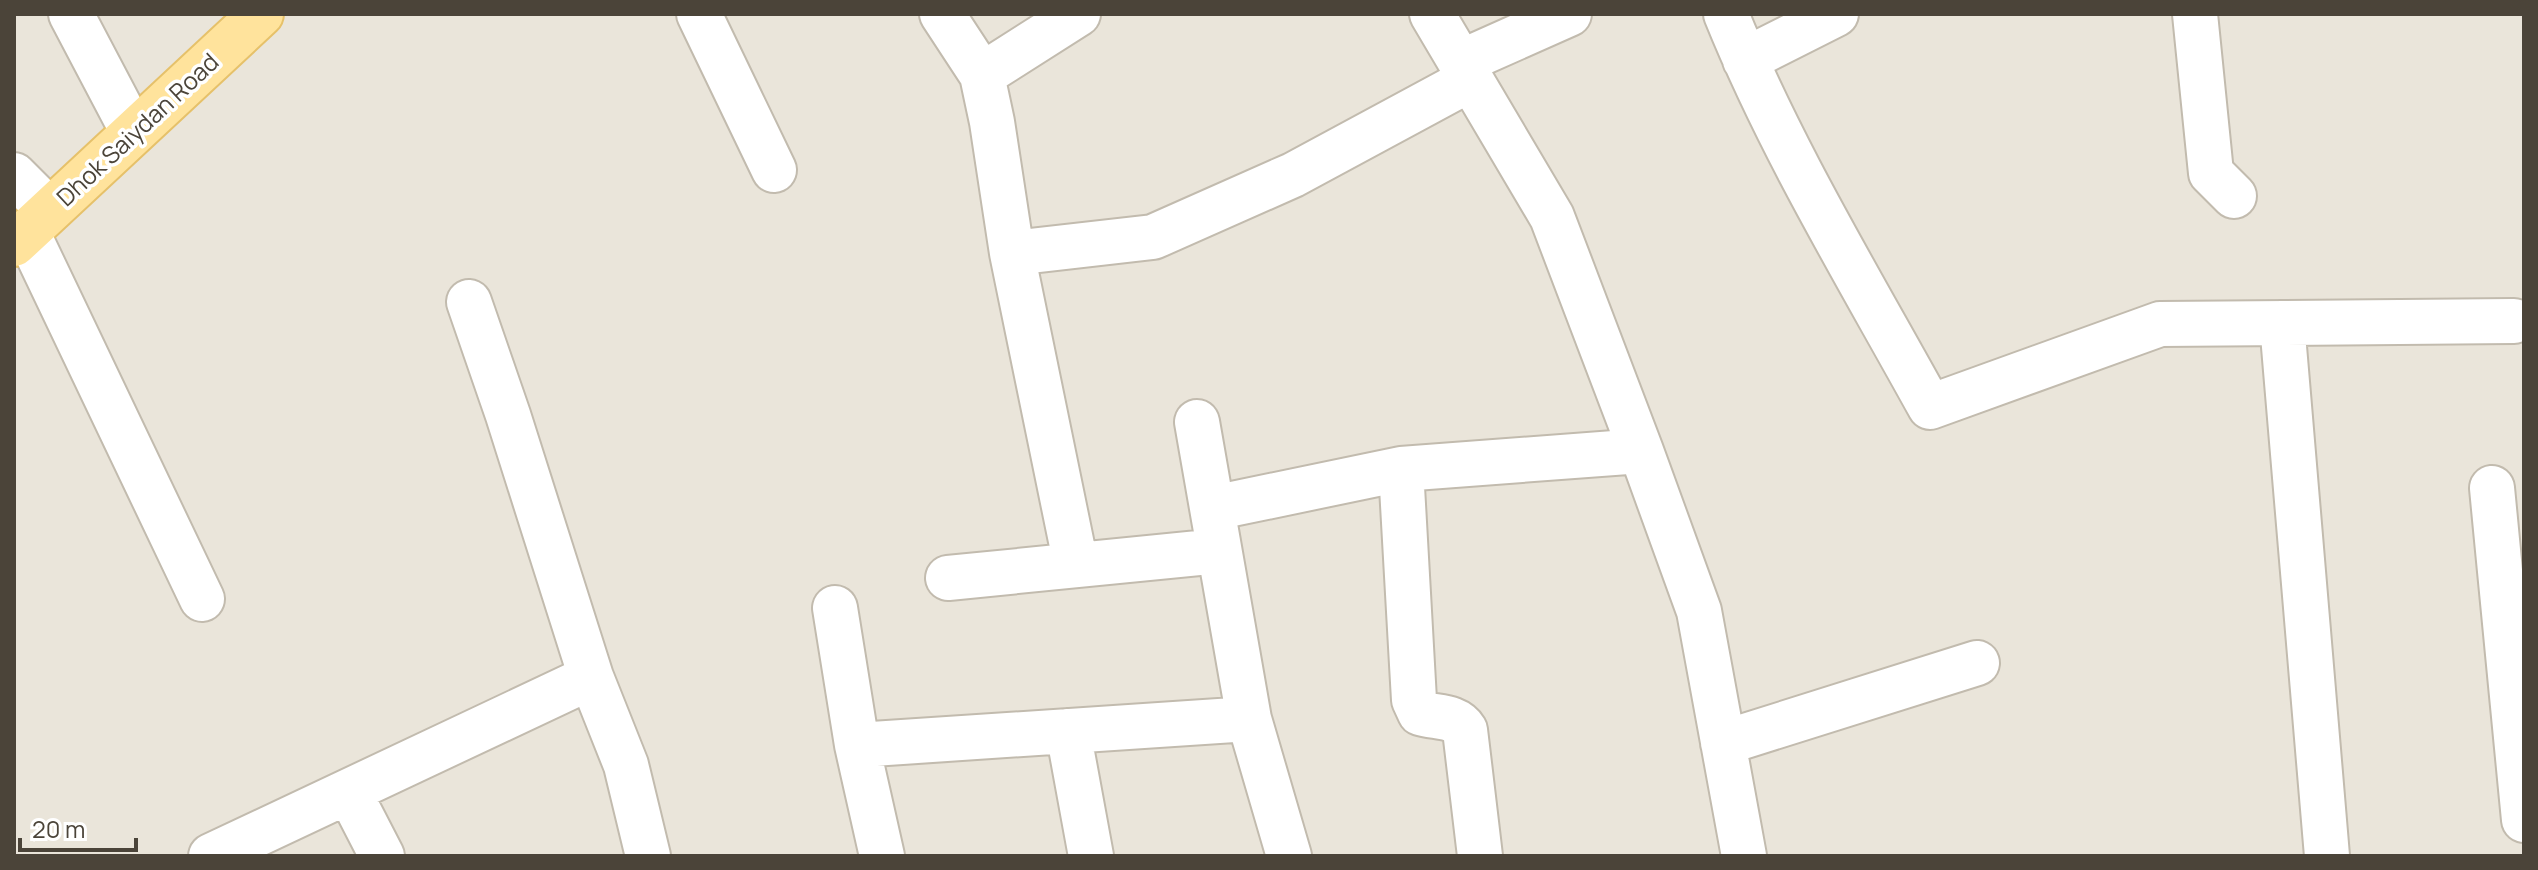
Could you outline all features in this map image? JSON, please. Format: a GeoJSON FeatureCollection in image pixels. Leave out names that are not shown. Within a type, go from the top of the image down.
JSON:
{"type":"FeatureCollection","features":[{"type":"Feature","properties":{"kind":"main road","name":"Dhok Saiydan Road"},"geometry":{"type":"LineString","coordinates":[[30,229],[261,14]]}},
{"type":"Feature","properties":{"kind":"street"},"geometry":{"type":"LineString","coordinates":[[71,14],[133,132]]}},
{"type":"Feature","properties":{"kind":"street"},"geometry":{"type":"LineString","coordinates":[[699,14],[774,170]]}},
{"type":"Feature","properties":{"kind":"street"},"geometry":{"type":"LineString","coordinates":[[942,14],[982,75],[1012,253],[1076,565]]}},
{"type":"Feature","properties":{"kind":"street"},"geometry":{"type":"LineString","coordinates":[[982,75],[1078,14]]}},
{"type":"Feature","properties":{"kind":"street"},"geometry":{"type":"LineString","coordinates":[[1432,14],[1552,217],[1641,451],[1699,611],[1744,856]]}},
{"type":"Feature","properties":{"kind":"street"},"geometry":{"type":"LineString","coordinates":[[1012,253],[1153,237],[1293,175],[1466,71],[1569,14]]}},
{"type":"Feature","properties":{"kind":"street"},"geometry":{"type":"LineString","coordinates":[[1726,14],[1745,60],[1801,171],[1930,407],[2160,324],[2514,321]]}},
{"type":"Feature","properties":{"kind":"street"},"geometry":{"type":"LineString","coordinates":[[1745,60],[1836,14]]}},
{"type":"Feature","properties":{"kind":"street"},"geometry":{"type":"LineString","coordinates":[[2195,14],[2211,173],[2234,196]]}},
{"type":"Feature","properties":{"kind":"street"},"geometry":{"type":"LineString","coordinates":[[14,175],[30,229],[202,599]]}},
{"type":"Feature","properties":{"kind":"street"},"geometry":{"type":"LineString","coordinates":[[469,302],[591,677],[626,765],[648,856]]}},
{"type":"Feature","properties":{"kind":"street"},"geometry":{"type":"LineString","coordinates":[[2282,323],[2327,856]]}},
{"type":"Feature","properties":{"kind":"street"},"geometry":{"type":"LineString","coordinates":[[1197,422],[1249,719],[1289,856]]}},
{"type":"Feature","properties":{"kind":"street"},"geometry":{"type":"LineString","coordinates":[[1213,508],[1401,469],[1641,451]]}},
{"type":"Feature","properties":{"kind":"street"},"geometry":{"type":"LineString","coordinates":[[1401,469],[1414,700],[1420,713],[1460,721],[1465,730],[1480,856]]}},
{"type":"Feature","properties":{"kind":"street"},"geometry":{"type":"LineString","coordinates":[[2492,488],[2524,820]]}},
{"type":"Feature","properties":{"kind":"street"},"geometry":{"type":"LineString","coordinates":[[948,578],[1219,551]]}},
{"type":"Feature","properties":{"kind":"street"},"geometry":{"type":"LineString","coordinates":[[835,608],[857,745],[882,856]]}},
{"type":"Feature","properties":{"kind":"street"},"geometry":{"type":"LineString","coordinates":[[1723,743],[1977,663]]}},
{"type":"Feature","properties":{"kind":"street"},"geometry":{"type":"LineString","coordinates":[[211,856],[591,677]]}},
{"type":"Feature","properties":{"kind":"street"},"geometry":{"type":"LineString","coordinates":[[857,745],[1249,719]]}},
{"type":"Feature","properties":{"kind":"street"},"geometry":{"type":"LineString","coordinates":[[1068,731],[1091,856]]}},
{"type":"Feature","properties":{"kind":"street"},"geometry":{"type":"LineString","coordinates":[[349,792],[382,856]]}},
{"type":"Feature","properties":{"kind":"shaded area"},"geometry":{"type":"Polygon","coordinates":[[[14,14],[2524,14],[2524,856],[14,856],[14,14]]]}}]}
